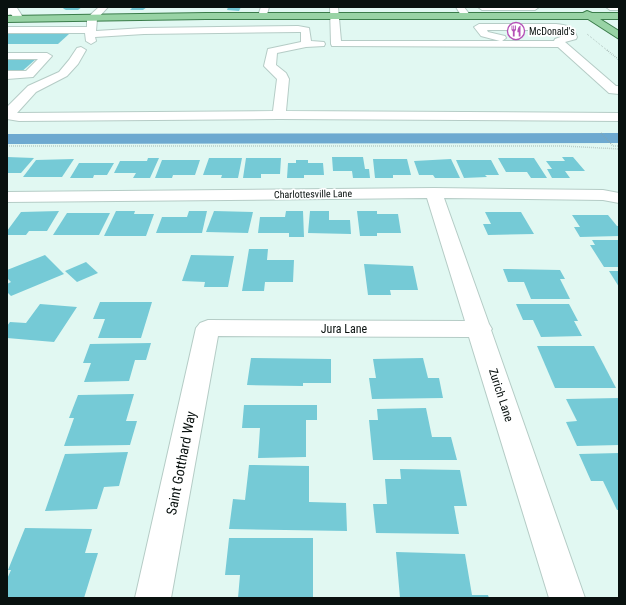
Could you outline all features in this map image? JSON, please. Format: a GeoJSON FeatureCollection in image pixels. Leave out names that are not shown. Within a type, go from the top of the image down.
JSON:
{"type":"FeatureCollection","features":[{"type":"Feature","properties":{"kind":"main road"},"geometry":{"type":"LineString","coordinates":[[576,7],[619,36]]}},
{"type":"Feature","properties":{"kind":"main road"},"geometry":{"type":"LineString","coordinates":[[7,19],[173,17],[264,11],[465,19],[592,18],[619,16]]}},
{"type":"Feature","properties":{"kind":"main road"},"geometry":{"type":"LineString","coordinates":[[173,17],[203,20],[334,14]]}},
{"type":"Feature","properties":{"kind":"main road"},"geometry":{"type":"LineString","coordinates":[[592,18],[619,20]]}},
{"type":"Feature","properties":{"kind":"street"},"geometry":{"type":"LineString","coordinates":[[104,7],[92,18],[92,26],[88,39],[74,62],[63,74],[32,89],[9,113],[11,116],[279,115],[619,117]]}},
{"type":"Feature","properties":{"kind":"street"},"geometry":{"type":"LineString","coordinates":[[482,7],[535,7]]}},
{"type":"Feature","properties":{"kind":"street"},"geometry":{"type":"LineString","coordinates":[[610,7],[619,7]]}},
{"type":"Feature","properties":{"kind":"street"},"geometry":{"type":"LineString","coordinates":[[13,10],[19,19]]}},
{"type":"Feature","properties":{"kind":"street"},"geometry":{"type":"LineString","coordinates":[[334,14],[336,44]]}},
{"type":"Feature","properties":{"kind":"street"},"geometry":{"type":"LineString","coordinates":[[465,19],[478,41]]}},
{"type":"Feature","properties":{"kind":"street"},"geometry":{"type":"LineString","coordinates":[[279,115],[283,79],[282,76],[270,66],[272,52],[306,44],[336,44],[362,39],[560,42],[572,37],[571,35],[548,26],[480,27],[485,34],[503,41]]}},
{"type":"Feature","properties":{"kind":"street"},"geometry":{"type":"LineString","coordinates":[[7,30],[88,39],[144,31],[298,28],[306,30],[306,44]]}},
{"type":"Feature","properties":{"kind":"street"},"geometry":{"type":"LineString","coordinates":[[560,42],[617,92]]}},
{"type":"Feature","properties":{"kind":"street"},"geometry":{"type":"LineString","coordinates":[[7,49],[56,48]]}},
{"type":"Feature","properties":{"kind":"street"},"geometry":{"type":"LineString","coordinates":[[7,56],[47,56],[29,75],[7,75]]}},
{"type":"Feature","properties":{"kind":"street","name":"Charlottesville Lane"},"geometry":{"type":"LineString","coordinates":[[7,197],[434,193],[602,195],[619,198]]}},
{"type":"Feature","properties":{"kind":"street","name":"Zurich Lane"},"geometry":{"type":"LineString","coordinates":[[434,193],[480,329],[567,598]]}},
{"type":"Feature","properties":{"kind":"street","name":"Jura Lane"},"geometry":{"type":"LineString","coordinates":[[208,328],[480,329]]}},
{"type":"Feature","properties":{"kind":"street","name":"Saint Gotthard Way"},"geometry":{"type":"LineString","coordinates":[[154,598],[208,328]]}},
{"type":"Feature","properties":{"kind":"path"},"geometry":{"type":"LineString","coordinates":[[582,30],[619,60]]}},
{"type":"Feature","properties":{"kind":"path"},"geometry":{"type":"LineString","coordinates":[[606,133],[600,133],[613,146],[619,147]]}},
{"type":"Feature","properties":{"kind":"path"},"geometry":{"type":"LineString","coordinates":[[7,146],[619,147]]}},
{"type":"Feature","properties":{"kind":"building"},"geometry":{"type":"Polygon","coordinates":[[[65,7],[82,7],[78,10],[64,10],[66,9],[63,9],[65,7]]]}},
{"type":"Feature","properties":{"kind":"building"},"geometry":{"type":"Polygon","coordinates":[[[133,7],[147,7],[143,10],[130,10],[133,7]]]}},
{"type":"Feature","properties":{"kind":"building"},"geometry":{"type":"Polygon","coordinates":[[[228,7],[241,7],[239,11],[227,10],[228,7]]]}},
{"type":"Feature","properties":{"kind":"building"},"geometry":{"type":"Polygon","coordinates":[[[7,34],[69,34],[58,44],[7,44],[7,34]]]}},
{"type":"Feature","properties":{"kind":"building"},"geometry":{"type":"Polygon","coordinates":[[[7,59],[36,59],[20,73],[7,73],[7,59]]]}},
{"type":"Feature","properties":{"kind":"building"},"geometry":{"type":"Polygon","coordinates":[[[7,157],[34,158],[21,173],[7,173],[7,157]]]}},
{"type":"Feature","properties":{"kind":"building"},"geometry":{"type":"Polygon","coordinates":[[[332,157],[363,157],[365,169],[369,169],[370,178],[353,178],[352,171],[333,171],[332,157]]]}},
{"type":"Feature","properties":{"kind":"building"},"geometry":{"type":"Polygon","coordinates":[[[562,157],[573,157],[585,171],[565,171],[570,178],[552,178],[547,169],[552,169],[546,161],[565,161],[562,157]]]}},
{"type":"Feature","properties":{"kind":"building"},"geometry":{"type":"Polygon","coordinates":[[[148,158],[159,158],[150,178],[133,178],[136,173],[114,173],[120,161],[147,161],[148,158]]]}},
{"type":"Feature","properties":{"kind":"building"},"geometry":{"type":"Polygon","coordinates":[[[209,158],[242,158],[238,178],[221,178],[222,175],[203,175],[209,158]]]}},
{"type":"Feature","properties":{"kind":"building"},"geometry":{"type":"Polygon","coordinates":[[[246,158],[281,158],[280,174],[261,174],[261,178],[243,178],[246,158]]]}},
{"type":"Feature","properties":{"kind":"building"},"geometry":{"type":"Polygon","coordinates":[[[498,158],[534,158],[547,178],[531,178],[527,172],[506,172],[498,158]]]}},
{"type":"Feature","properties":{"kind":"building"},"geometry":{"type":"Polygon","coordinates":[[[74,159],[62,177],[23,177],[36,160],[74,159]]]}},
{"type":"Feature","properties":{"kind":"building"},"geometry":{"type":"Polygon","coordinates":[[[373,159],[407,159],[411,175],[393,175],[393,178],[375,178],[373,159]]]}},
{"type":"Feature","properties":{"kind":"building"},"geometry":{"type":"Polygon","coordinates":[[[451,159],[460,178],[435,178],[433,175],[419,175],[414,161],[451,159]]]}},
{"type":"Feature","properties":{"kind":"building"},"geometry":{"type":"Polygon","coordinates":[[[162,160],[200,160],[195,175],[173,175],[172,178],[155,178],[162,160]]]}},
{"type":"Feature","properties":{"kind":"building"},"geometry":{"type":"Polygon","coordinates":[[[296,160],[308,160],[308,163],[323,163],[324,175],[304,175],[304,178],[287,178],[288,163],[296,163],[296,160]]]}},
{"type":"Feature","properties":{"kind":"building"},"geometry":{"type":"Polygon","coordinates":[[[456,160],[491,160],[499,175],[464,178],[456,160]]]}},
{"type":"Feature","properties":{"kind":"building"},"geometry":{"type":"Polygon","coordinates":[[[79,163],[114,163],[107,175],[94,175],[93,178],[70,178],[79,163]]]}},
{"type":"Feature","properties":{"kind":"building"},"geometry":{"type":"Polygon","coordinates":[[[59,211],[47,231],[29,231],[26,235],[7,235],[7,231],[21,212],[59,211]]]}},
{"type":"Feature","properties":{"kind":"building"},"geometry":{"type":"Polygon","coordinates":[[[116,211],[135,211],[134,214],[154,214],[146,236],[104,236],[116,211]]]}},
{"type":"Feature","properties":{"kind":"building"},"geometry":{"type":"Polygon","coordinates":[[[189,211],[207,211],[202,233],[156,233],[162,217],[187,217],[189,211]]]}},
{"type":"Feature","properties":{"kind":"building"},"geometry":{"type":"Polygon","coordinates":[[[214,211],[253,212],[248,233],[206,232],[214,211]]]}},
{"type":"Feature","properties":{"kind":"building"},"geometry":{"type":"Polygon","coordinates":[[[286,211],[303,211],[304,237],[289,237],[289,233],[258,233],[260,217],[285,217],[286,211]]]}},
{"type":"Feature","properties":{"kind":"building"},"geometry":{"type":"Polygon","coordinates":[[[310,211],[329,211],[329,220],[350,220],[351,234],[308,233],[310,211]]]}},
{"type":"Feature","properties":{"kind":"building"},"geometry":{"type":"Polygon","coordinates":[[[357,211],[377,211],[377,214],[398,214],[401,233],[377,233],[377,236],[360,236],[357,211]]]}},
{"type":"Feature","properties":{"kind":"building"},"geometry":{"type":"Polygon","coordinates":[[[485,212],[521,212],[534,234],[488,235],[483,224],[491,224],[485,212]]]}},
{"type":"Feature","properties":{"kind":"building"},"geometry":{"type":"Polygon","coordinates":[[[67,213],[110,213],[99,235],[53,235],[67,213]]]}},
{"type":"Feature","properties":{"kind":"building"},"geometry":{"type":"Polygon","coordinates":[[[572,215],[608,215],[617,226],[619,226],[619,236],[580,237],[574,227],[580,227],[572,215]]]}},
{"type":"Feature","properties":{"kind":"building"},"geometry":{"type":"Polygon","coordinates":[[[592,240],[619,240],[619,267],[604,267],[590,245],[595,245],[592,240]]]}},
{"type":"Feature","properties":{"kind":"building"},"geometry":{"type":"Polygon","coordinates":[[[249,249],[268,249],[267,260],[294,260],[293,282],[265,282],[264,291],[242,291],[249,249]]]}},
{"type":"Feature","properties":{"kind":"building"},"geometry":{"type":"Polygon","coordinates":[[[45,255],[64,274],[11,296],[7,292],[7,284],[11,282],[7,278],[7,270],[45,255]]]}},
{"type":"Feature","properties":{"kind":"building"},"geometry":{"type":"Polygon","coordinates":[[[191,255],[234,256],[228,287],[204,287],[205,282],[182,281],[191,255]]]}},
{"type":"Feature","properties":{"kind":"building"},"geometry":{"type":"Polygon","coordinates":[[[86,262],[98,273],[77,282],[65,271],[86,262]]]}},
{"type":"Feature","properties":{"kind":"building"},"geometry":{"type":"Polygon","coordinates":[[[364,264],[413,266],[418,290],[390,290],[391,295],[368,295],[364,264]]]}},
{"type":"Feature","properties":{"kind":"building"},"geometry":{"type":"Polygon","coordinates":[[[503,269],[560,270],[565,279],[560,279],[570,299],[531,299],[524,282],[508,282],[503,269]]]}},
{"type":"Feature","properties":{"kind":"building"},"geometry":{"type":"Polygon","coordinates":[[[609,271],[619,271],[619,287],[609,271]]]}},
{"type":"Feature","properties":{"kind":"building"},"geometry":{"type":"Polygon","coordinates":[[[100,302],[152,302],[141,338],[98,338],[105,319],[93,319],[100,302]]]}},
{"type":"Feature","properties":{"kind":"building"},"geometry":{"type":"Polygon","coordinates":[[[40,304],[77,307],[54,342],[7,338],[7,326],[10,322],[26,323],[40,304]]]}},
{"type":"Feature","properties":{"kind":"building"},"geometry":{"type":"Polygon","coordinates":[[[516,304],[569,304],[578,321],[574,321],[582,336],[541,337],[533,320],[523,320],[516,304]]]}},
{"type":"Feature","properties":{"kind":"building"},"geometry":{"type":"Polygon","coordinates":[[[151,343],[146,360],[135,360],[129,381],[84,382],[91,363],[83,363],[90,344],[151,343]]]}},
{"type":"Feature","properties":{"kind":"building"},"geometry":{"type":"Polygon","coordinates":[[[537,346],[594,346],[616,388],[555,388],[537,346]]]}},
{"type":"Feature","properties":{"kind":"building"},"geometry":{"type":"Polygon","coordinates":[[[251,358],[331,359],[331,383],[303,383],[303,386],[247,385],[251,358]]]}},
{"type":"Feature","properties":{"kind":"building"},"geometry":{"type":"Polygon","coordinates":[[[423,358],[428,378],[439,378],[443,398],[372,399],[369,378],[376,378],[373,359],[423,358]]]}},
{"type":"Feature","properties":{"kind":"building"},"geometry":{"type":"Polygon","coordinates":[[[134,394],[126,421],[137,421],[130,445],[64,446],[74,418],[69,418],[78,395],[134,394]]]}},
{"type":"Feature","properties":{"kind":"building"},"geometry":{"type":"Polygon","coordinates":[[[619,398],[619,445],[577,446],[566,422],[577,421],[566,399],[619,398]]]}},
{"type":"Feature","properties":{"kind":"building"},"geometry":{"type":"Polygon","coordinates":[[[244,405],[317,405],[317,420],[306,420],[306,457],[258,458],[260,428],[242,428],[244,405]]]}},
{"type":"Feature","properties":{"kind":"building"},"geometry":{"type":"Polygon","coordinates":[[[426,408],[432,437],[451,437],[457,460],[373,460],[369,420],[378,420],[377,409],[426,408]]]}},
{"type":"Feature","properties":{"kind":"building"},"geometry":{"type":"Polygon","coordinates":[[[128,452],[119,486],[104,487],[97,509],[45,511],[65,454],[128,452]]]}},
{"type":"Feature","properties":{"kind":"building"},"geometry":{"type":"Polygon","coordinates":[[[619,453],[619,510],[617,510],[603,481],[591,481],[579,454],[619,453]]]}},
{"type":"Feature","properties":{"kind":"building"},"geometry":{"type":"Polygon","coordinates":[[[249,465],[309,466],[309,502],[346,503],[347,531],[229,529],[233,499],[245,500],[249,465]]]}},
{"type":"Feature","properties":{"kind":"building"},"geometry":{"type":"Polygon","coordinates":[[[400,469],[460,470],[467,506],[454,506],[459,534],[376,533],[373,504],[387,504],[385,479],[401,479],[400,469]]]}},
{"type":"Feature","properties":{"kind":"building"},"geometry":{"type":"Polygon","coordinates":[[[25,528],[92,529],[85,553],[98,553],[84,598],[7,598],[7,579],[11,570],[8,570],[25,528]]]}},
{"type":"Feature","properties":{"kind":"building"},"geometry":{"type":"Polygon","coordinates":[[[229,538],[313,538],[313,598],[238,598],[240,575],[225,575],[229,538]]]}},
{"type":"Feature","properties":{"kind":"building"},"geometry":{"type":"Polygon","coordinates":[[[396,552],[465,554],[472,595],[488,595],[489,598],[400,598],[396,552]]]}},
{"type":"Feature","properties":{"kind":"waterway"},"geometry":{"type":"LineString","coordinates":[[7,139],[619,138]]}},
{"type":"Feature","properties":{"kind":"place","name":"McDonald's"},"geometry":{"type":"Point","coordinates":[516,31]}}]}
